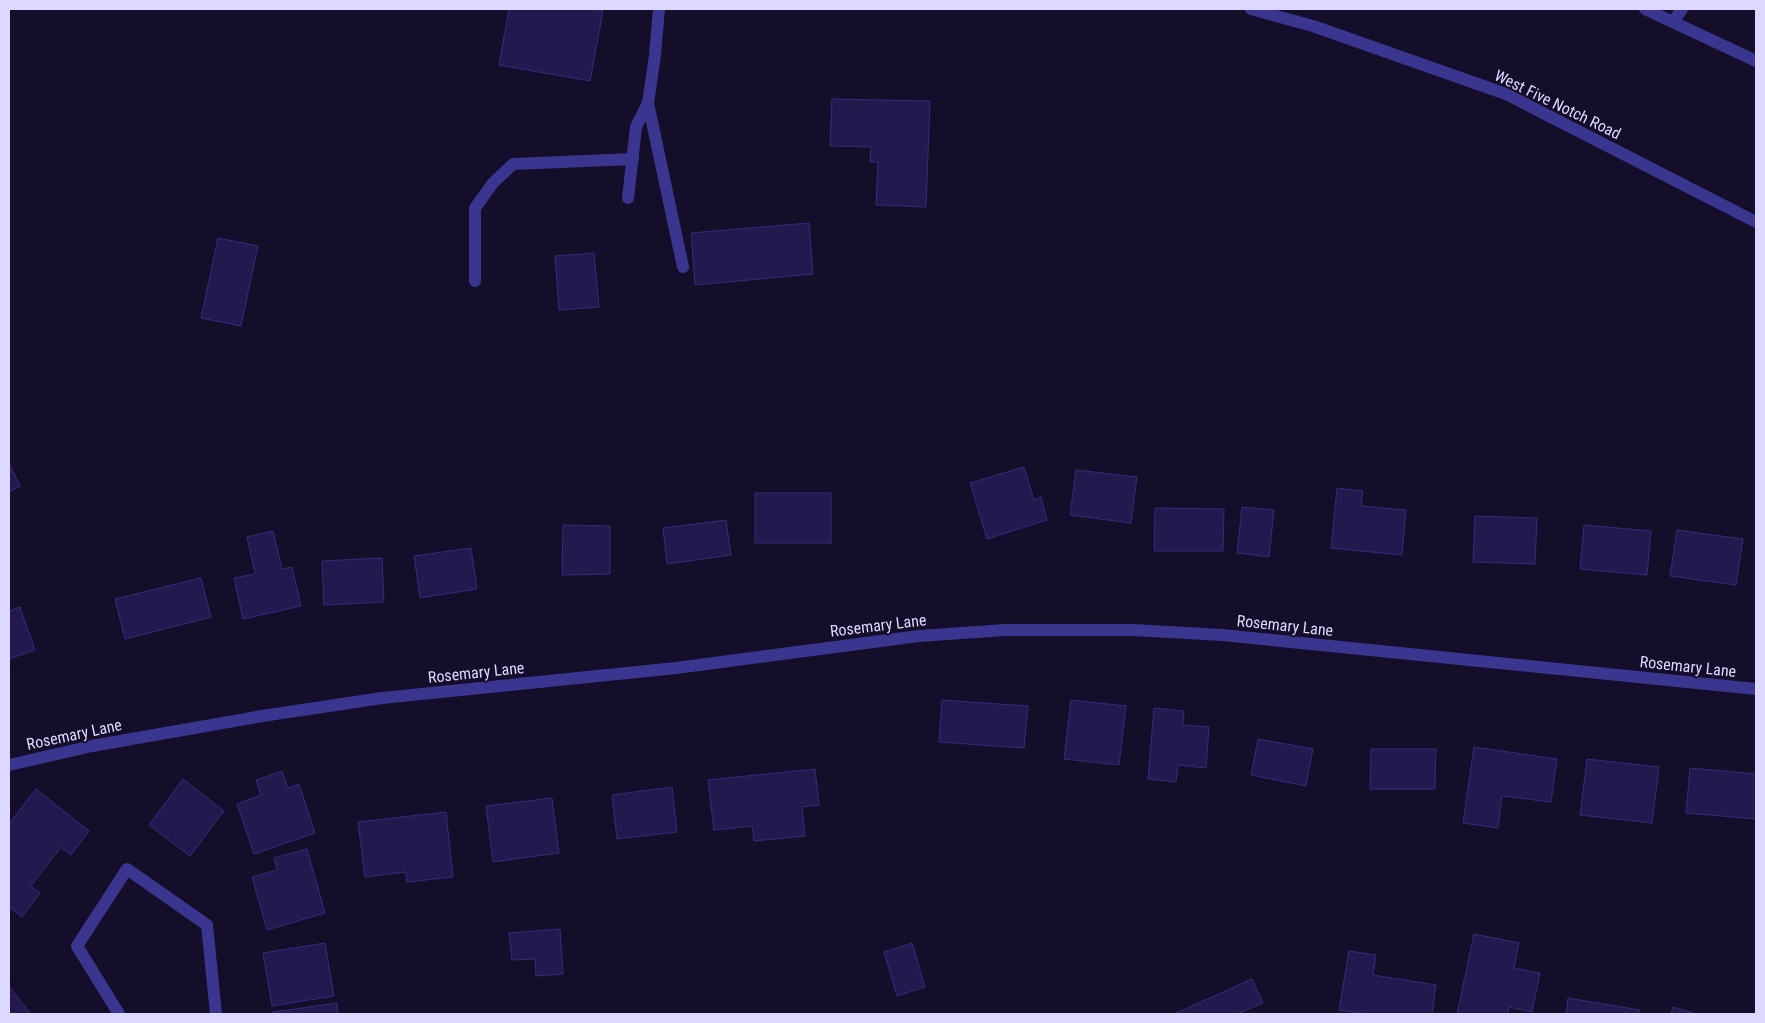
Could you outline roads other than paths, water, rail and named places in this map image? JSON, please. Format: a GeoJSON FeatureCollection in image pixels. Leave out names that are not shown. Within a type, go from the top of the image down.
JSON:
{"type":"FeatureCollection","features":[{"type":"Feature","properties":{"kind":"street"},"geometry":{"type":"LineString","coordinates":[[628,198],[636,127],[648,103],[659,9]]}},
{"type":"Feature","properties":{"kind":"street","name":"West Five Notch Road"},"geometry":{"type":"LineString","coordinates":[[1251,9],[1313,26],[1506,94],[1756,222]]}},
{"type":"Feature","properties":{"kind":"street"},"geometry":{"type":"LineString","coordinates":[[1645,9],[1756,61]]}},
{"type":"Feature","properties":{"kind":"street"},"geometry":{"type":"LineString","coordinates":[[1673,22],[1682,9]]}},
{"type":"Feature","properties":{"kind":"street"},"geometry":{"type":"LineString","coordinates":[[648,103],[684,267]]}},
{"type":"Feature","properties":{"kind":"street"},"geometry":{"type":"LineString","coordinates":[[475,281],[475,208],[494,183],[513,164],[633,159]]}},
{"type":"Feature","properties":{"kind":"street","name":"Rosemary Lane"},"geometry":{"type":"LineString","coordinates":[[9,764],[92,746],[262,716],[382,698],[676,668],[919,636],[1006,630],[1133,630],[1222,635],[1756,689]]}},
{"type":"Feature","properties":{"kind":"street"},"geometry":{"type":"LineString","coordinates":[[118,1014],[77,946],[127,869],[207,925],[216,1014]]}}]}
